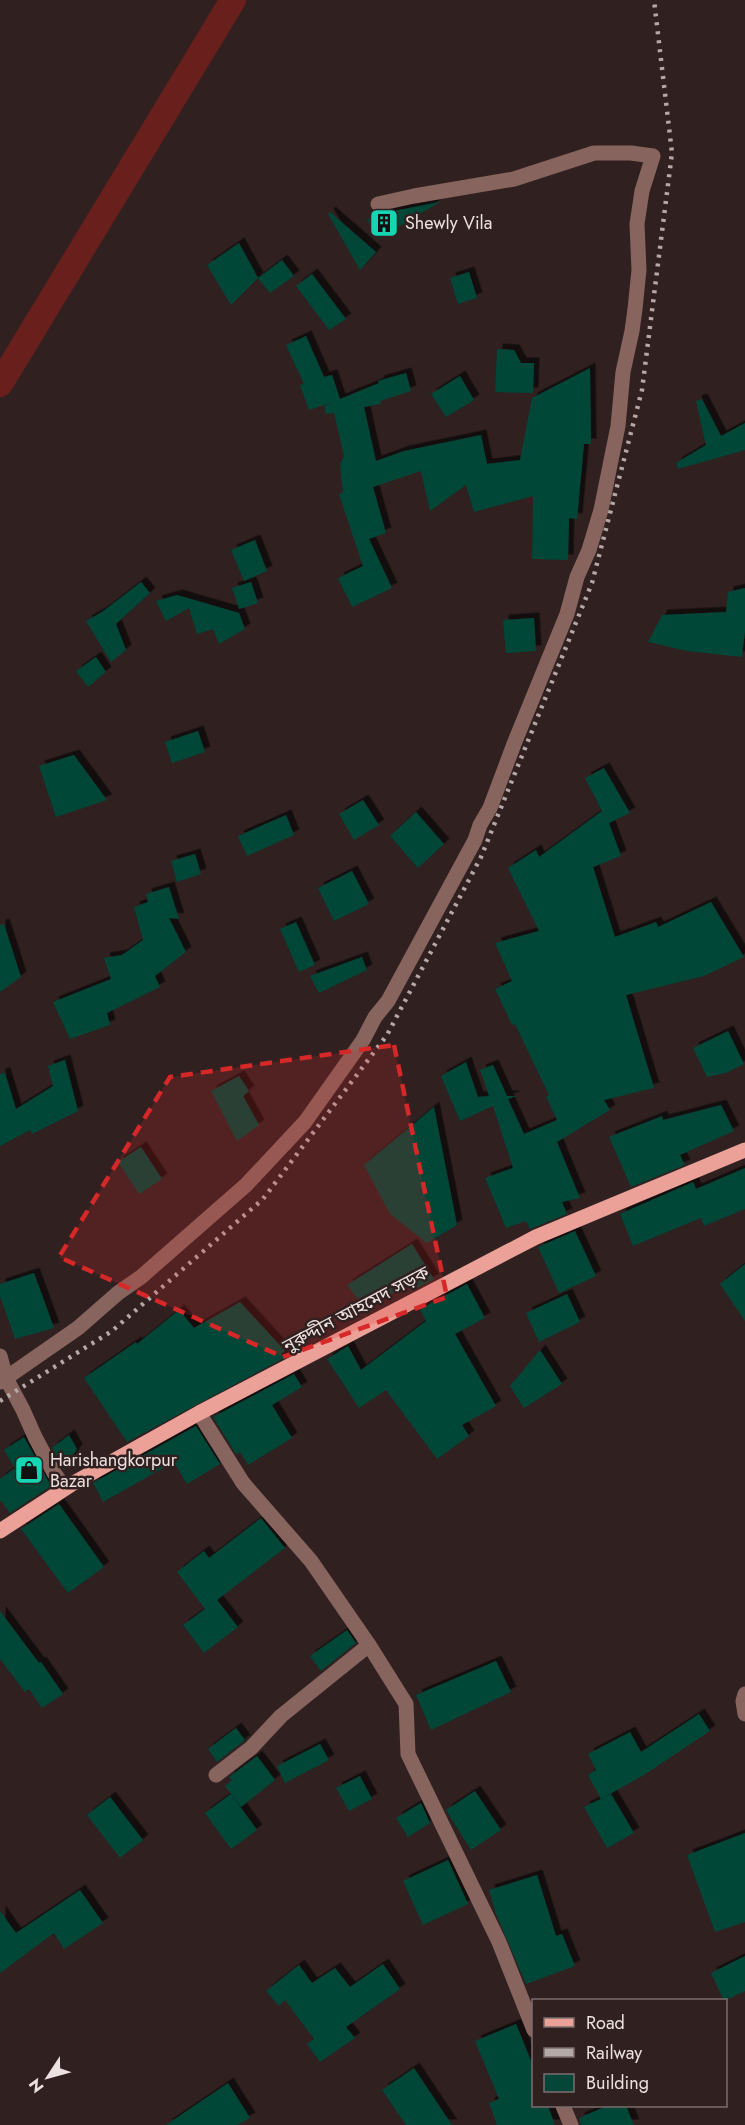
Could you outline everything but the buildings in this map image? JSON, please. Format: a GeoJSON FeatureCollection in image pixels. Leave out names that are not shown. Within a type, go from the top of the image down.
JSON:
{"type":"FeatureCollection","features":[{"type":"Feature","properties":{"kind":"main road","name":"নুরুদ্দীন আহমেদ সড়ক"},"geometry":{"type":"LineString","coordinates":[[0,1531],[65,1488],[199,1413],[536,1237],[745,1150]]}},
{"type":"Feature","properties":{"kind":"street"},"geometry":{"type":"LineString","coordinates":[[3,1380],[78,1328],[224,1205],[305,1122],[335,1080],[363,1040],[375,1017],[388,1001],[475,840],[480,825],[490,808],[567,614],[577,577],[589,550],[601,510],[618,426],[622,372],[632,332],[639,270],[637,224],[642,191],[653,156],[631,153],[594,153],[514,179],[378,204]]}},
{"type":"Feature","properties":{"kind":"street"},"geometry":{"type":"LineString","coordinates":[[0,1356],[3,1380],[23,1410],[54,1473],[65,1488]]}},
{"type":"Feature","properties":{"kind":"street"},"geometry":{"type":"LineString","coordinates":[[199,1413],[243,1483],[311,1561],[369,1645],[406,1704],[408,1754],[499,1942],[532,2025]]}},
{"type":"Feature","properties":{"kind":"street"},"geometry":{"type":"LineString","coordinates":[[216,1775],[250,1748],[281,1716],[369,1645]]}},
{"type":"Feature","properties":{"kind":"street"},"geometry":{"type":"LineString","coordinates":[[745,1694],[743,1701],[745,1714]]}},
{"type":"Feature","properties":{"kind":"street"},"geometry":{"type":"LineString","coordinates":[[563,2107],[571,2125]]}},
{"type":"Feature","properties":{"kind":"highlighted area"},"geometry":{"type":"Polygon","coordinates":[[[394,1045],[447,1297],[283,1357],[59,1257],[170,1077],[394,1045]]]}},
{"type":"Feature","properties":{"kind":"waterway"},"geometry":{"type":"LineString","coordinates":[[0,384],[233,0]]}},
{"type":"Feature","properties":{"kind":"railway"},"geometry":{"type":"LineString","coordinates":[[0,1401],[112,1331],[263,1199],[387,1035],[481,857],[592,583],[642,390],[672,153],[654,0]]}},
{"type":"Feature","properties":{"kind":"place","name":"Shewly Vila"},"geometry":{"type":"Point","coordinates":[384,223]}},
{"type":"Feature","properties":{"kind":"place","name":"Harishangkorpur Bazar"},"geometry":{"type":"Point","coordinates":[29,1470]}}]}
